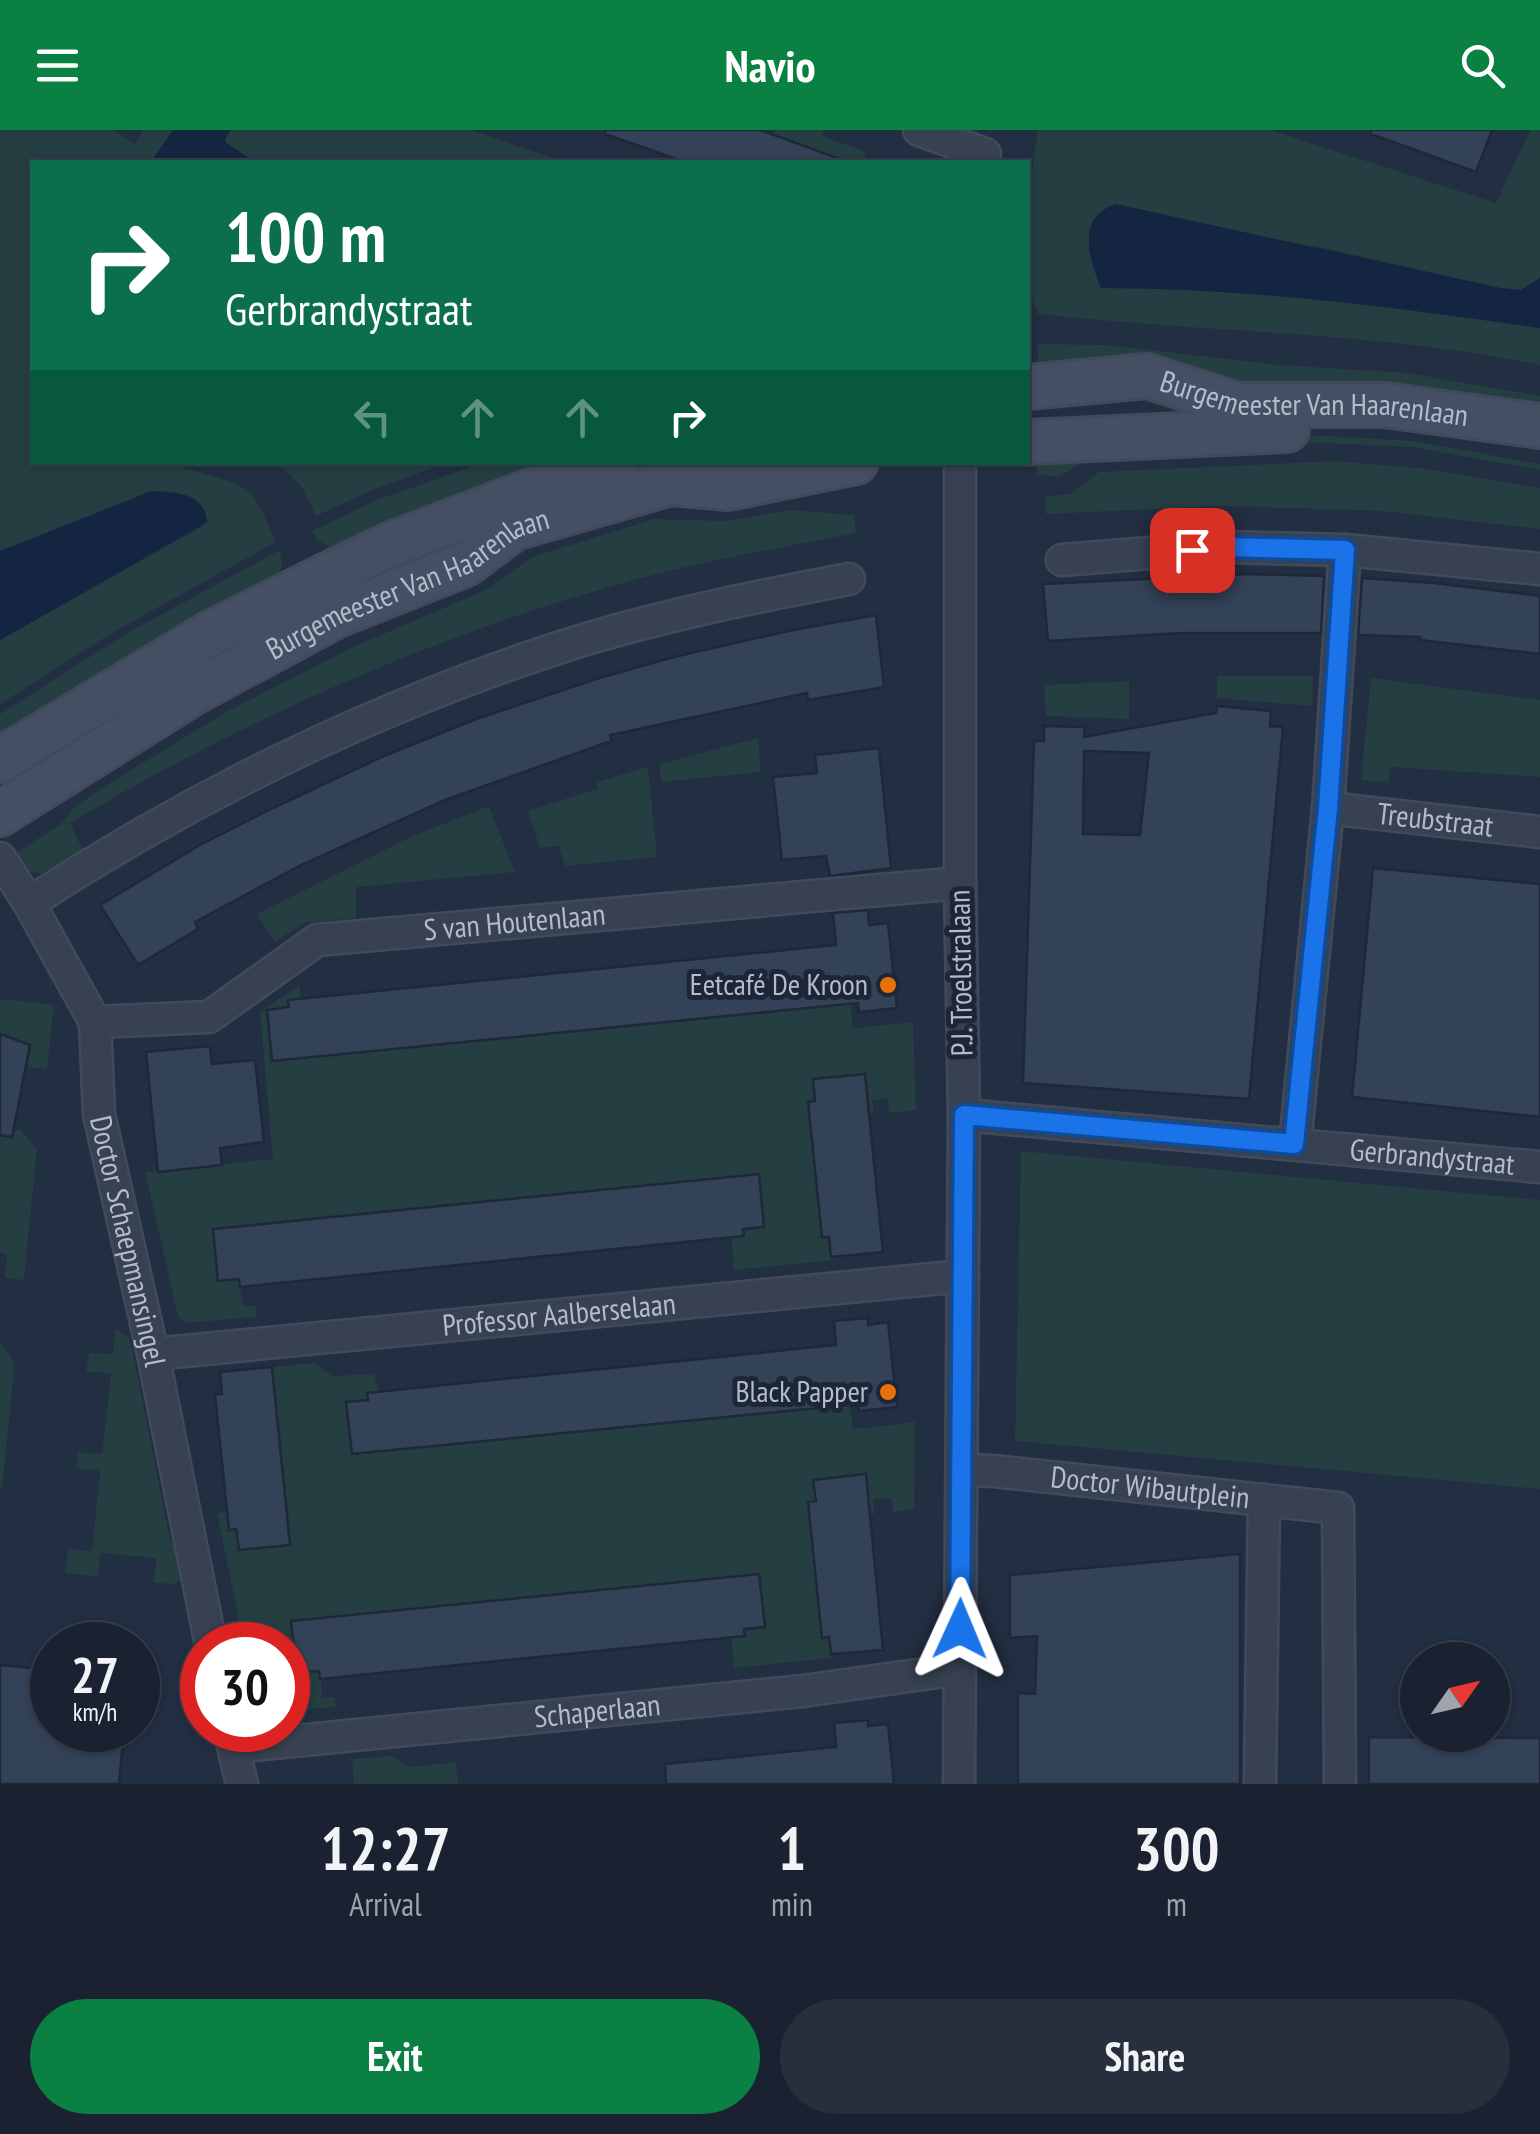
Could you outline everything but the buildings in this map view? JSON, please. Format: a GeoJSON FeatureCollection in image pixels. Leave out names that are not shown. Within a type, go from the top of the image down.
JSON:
{"type":"FeatureCollection","features":[{"type":"Feature","properties":{"kind":"main road","name":"Burgemeester Van Haarenlaan"},"geometry":{"type":"LineString","coordinates":[[1030,387],[1147,376],[1238,405],[1386,405],[1540,426]]}},
{"type":"Feature","properties":{"kind":"main road","name":"Burgemeester Van Haarenlaan"},"geometry":{"type":"LineString","coordinates":[[1030,442],[1327,428],[1443,435],[1540,454]]}},
{"type":"Feature","properties":{"kind":"main road","name":"Burgemeester Van Haarenlaan"},"geometry":{"type":"LineString","coordinates":[[0,760],[209,634],[374,552],[604,465]]}},
{"type":"Feature","properties":{"kind":"main road","name":"Burgemeester Van Haarenlaan"},"geometry":{"type":"LineString","coordinates":[[0,814],[194,692],[335,616],[466,564],[514,528],[670,483],[728,488],[841,465]]}},
{"type":"Feature","properties":{"kind":"street"},"geometry":{"type":"LineString","coordinates":[[920,130],[988,149]]}},
{"type":"Feature","properties":{"kind":"street","name":"P.J. Troelstralaan"},"geometry":{"type":"LineString","coordinates":[[960,465],[964,1115],[960,1784]]}},
{"type":"Feature","properties":{"kind":"street"},"geometry":{"type":"LineString","coordinates":[[1062,560],[1225,547],[1345,550],[1540,569]]}},
{"type":"Feature","properties":{"kind":"street"},"geometry":{"type":"LineString","coordinates":[[1294,1144],[1328,808],[1345,550]]}},
{"type":"Feature","properties":{"kind":"street"},"geometry":{"type":"LineString","coordinates":[[29,903],[92,862],[267,765],[458,685],[605,634],[720,603],[849,578]]}},
{"type":"Feature","properties":{"kind":"street","name":"Treubstraat"},"geometry":{"type":"LineString","coordinates":[[1328,808],[1540,832]]}},
{"type":"Feature","properties":{"kind":"street","name":"Doctor Schaepmansingel"},"geometry":{"type":"LineString","coordinates":[[0,858],[95,1022],[100,1114],[205,1622]]}},
{"type":"Feature","properties":{"kind":"street","name":"S van Houtenlaan"},"geometry":{"type":"LineString","coordinates":[[95,1022],[210,1017],[317,940],[960,882]]}},
{"type":"Feature","properties":{"kind":"street","name":"Gerbrandystraat"},"geometry":{"type":"LineString","coordinates":[[964,1115],[1540,1166]]}},
{"type":"Feature","properties":{"kind":"street","name":"Professor Aalberselaan"},"geometry":{"type":"LineString","coordinates":[[152,1354],[963,1276]]}},
{"type":"Feature","properties":{"kind":"street","name":"Doctor Wibautplein"},"geometry":{"type":"LineString","coordinates":[[963,1470],[994,1470],[1338,1508],[1340,1784]]}},
{"type":"Feature","properties":{"kind":"street"},"geometry":{"type":"LineString","coordinates":[[1260,1784],[1264,1500]]}},
{"type":"Feature","properties":{"kind":"street","name":"Schaperlaan"},"geometry":{"type":"LineString","coordinates":[[310,1732],[802,1691],[959,1669]]}},
{"type":"Feature","properties":{"kind":"street"},"geometry":{"type":"LineString","coordinates":[[235,1752],[242,1784]]}},
{"type":"Feature","properties":{"kind":"green space"},"geometry":{"type":"Polygon","coordinates":[[[0,130],[113,130],[135,144],[143,130],[173,130],[155,157],[159,160],[30,160],[30,465],[178,465],[223,479],[253,496],[276,542],[115,631],[0,704],[0,640],[203,526],[151,491],[124,502],[0,596],[0,130]]]}},
{"type":"Feature","properties":{"kind":"green space"},"geometry":{"type":"Polygon","coordinates":[[[231,130],[471,130],[557,160],[252,160],[226,143],[231,130]]]}},
{"type":"Feature","properties":{"kind":"green space"},"geometry":{"type":"Polygon","coordinates":[[[776,130],[824,130],[822,136],[866,152],[864,157],[875,160],[813,160],[818,145],[815,150],[774,135],[776,130]]]}},
{"type":"Feature","properties":{"kind":"green space"},"geometry":{"type":"Polygon","coordinates":[[[1038,130],[1270,130],[1496,203],[1530,130],[1540,130],[1540,278],[1521,290],[1315,246],[1102,288],[1267,295],[1540,328],[1540,365],[1415,345],[1038,314],[1030,282],[1030,191],[1038,130]]]}},
{"type":"Feature","properties":{"kind":"green space"},"geometry":{"type":"Polygon","coordinates":[[[1038,344],[1105,345],[1280,365],[1408,373],[1540,396],[1540,414],[1038,372],[1038,344]]]}},
{"type":"Feature","properties":{"kind":"green space"},"geometry":{"type":"Polygon","coordinates":[[[1324,436],[1414,441],[1540,464],[1540,470],[1412,447],[1322,443],[1093,456],[1060,476],[1037,475],[1036,449],[1324,436]]]}},
{"type":"Feature","properties":{"kind":"green space"},"geometry":{"type":"Polygon","coordinates":[[[1334,461],[1421,468],[1540,488],[1540,529],[1382,511],[1221,506],[1046,514],[1045,497],[1070,494],[1099,472],[1334,461]]]}},
{"type":"Feature","properties":{"kind":"green space"},"geometry":{"type":"Polygon","coordinates":[[[279,465],[441,465],[316,516],[301,486],[279,465]]]}},
{"type":"Feature","properties":{"kind":"green space"},"geometry":{"type":"Polygon","coordinates":[[[477,465],[588,465],[337,550],[318,541],[312,531],[379,499],[477,465]]]}},
{"type":"Feature","properties":{"kind":"green space"},"geometry":{"type":"Polygon","coordinates":[[[790,510],[854,515],[856,533],[641,578],[419,652],[276,713],[70,823],[83,850],[41,874],[25,870],[16,853],[61,824],[74,808],[100,789],[228,711],[353,647],[488,589],[532,557],[654,519],[726,521],[790,510]]]}},
{"type":"Feature","properties":{"kind":"green space"},"geometry":{"type":"Polygon","coordinates":[[[280,550],[282,566],[277,580],[0,748],[0,714],[129,632],[280,550]]]}},
{"type":"Feature","properties":{"kind":"green space"},"geometry":{"type":"Polygon","coordinates":[[[1217,676],[1313,676],[1312,706],[1217,698],[1217,676]]]}},
{"type":"Feature","properties":{"kind":"green space"},"geometry":{"type":"Polygon","coordinates":[[[1371,678],[1540,700],[1540,777],[1391,767],[1388,783],[1361,780],[1371,678]]]}},
{"type":"Feature","properties":{"kind":"green space"},"geometry":{"type":"Polygon","coordinates":[[[1129,681],[1129,719],[1046,716],[1044,685],[1129,681]]]}},
{"type":"Feature","properties":{"kind":"green space"},"geometry":{"type":"Polygon","coordinates":[[[758,738],[761,772],[661,782],[659,764],[758,738]]]}},
{"type":"Feature","properties":{"kind":"green space"},"geometry":{"type":"Polygon","coordinates":[[[648,767],[657,857],[565,866],[559,846],[540,848],[528,811],[597,789],[597,782],[648,767]]]}},
{"type":"Feature","properties":{"kind":"green space"},"geometry":{"type":"Polygon","coordinates":[[[489,806],[515,872],[356,887],[356,918],[304,923],[275,942],[257,914],[408,838],[489,806]]]}},
{"type":"Feature","properties":{"kind":"green space"},"geometry":{"type":"Polygon","coordinates":[[[300,985],[301,998],[288,1000],[289,1007],[267,1010],[273,1061],[818,1007],[849,991],[853,1028],[913,1022],[916,1110],[890,1113],[887,1098],[872,1101],[874,1113],[869,1114],[865,1074],[808,1102],[823,1189],[817,1190],[819,1207],[827,1219],[820,1220],[822,1236],[829,1237],[831,1257],[835,1260],[734,1270],[731,1237],[744,1236],[758,1174],[213,1229],[218,1281],[239,1279],[243,1306],[256,1306],[257,1317],[186,1323],[178,1316],[145,1172],[273,1159],[260,1012],[300,985]]]}},
{"type":"Feature","properties":{"kind":"green space"},"geometry":{"type":"Polygon","coordinates":[[[0,999],[54,1005],[47,1069],[28,1067],[30,1045],[0,1034],[0,999]]]}},
{"type":"Feature","properties":{"kind":"green space"},"geometry":{"type":"Polygon","coordinates":[[[21,1130],[37,1150],[24,1280],[5,1278],[7,1255],[0,1252],[0,1133],[21,1130]]]}},
{"type":"Feature","properties":{"kind":"green space"},"geometry":{"type":"Polygon","coordinates":[[[1021,1151],[1540,1200],[1540,1489],[1015,1441],[1021,1151]]]}},
{"type":"Feature","properties":{"kind":"green space"},"geometry":{"type":"Polygon","coordinates":[[[115,1328],[130,1338],[170,1540],[181,1539],[184,1578],[174,1584],[154,1583],[156,1558],[101,1553],[97,1577],[65,1573],[68,1549],[92,1551],[100,1471],[76,1468],[78,1452],[102,1454],[111,1374],[86,1371],[89,1353],[113,1354],[115,1328]]]}},
{"type":"Feature","properties":{"kind":"green space"},"geometry":{"type":"Polygon","coordinates":[[[0,1342],[15,1363],[2,1488],[0,1488],[0,1342]]]}},
{"type":"Feature","properties":{"kind":"green space"},"geometry":{"type":"Polygon","coordinates":[[[314,1363],[332,1376],[374,1374],[379,1391],[368,1392],[368,1400],[346,1402],[352,1454],[818,1408],[848,1391],[853,1429],[915,1422],[914,1509],[893,1512],[891,1498],[873,1499],[874,1514],[869,1514],[814,1480],[816,1501],[811,1533],[822,1637],[829,1637],[831,1658],[734,1668],[731,1638],[744,1636],[744,1629],[765,1626],[759,1574],[291,1622],[239,1622],[217,1513],[227,1512],[229,1529],[289,1544],[272,1367],[314,1363]]]}},
{"type":"Feature","properties":{"kind":"green space"},"geometry":{"type":"Polygon","coordinates":[[[319,1671],[320,1678],[333,1677],[321,1681],[322,1698],[335,1697],[336,1707],[310,1709],[310,1672],[319,1671]]]}},
{"type":"Feature","properties":{"kind":"green space"},"geometry":{"type":"Polygon","coordinates":[[[391,1756],[410,1767],[456,1762],[458,1784],[354,1784],[352,1759],[391,1756]]]}},
{"type":"Feature","properties":{"kind":"water"},"geometry":{"type":"Polygon","coordinates":[[[173,130],[231,130],[226,143],[252,160],[159,160],[154,157],[173,130]]]}},
{"type":"Feature","properties":{"kind":"water"},"geometry":{"type":"Polygon","coordinates":[[[1116,204],[1500,288],[1521,290],[1540,278],[1540,328],[1321,300],[1101,288],[1090,252],[1090,229],[1103,210],[1116,204]]]}},
{"type":"Feature","properties":{"kind":"water"},"geometry":{"type":"Polygon","coordinates":[[[152,491],[188,496],[201,505],[207,522],[0,640],[0,551],[152,491]]]}},
{"type":"Feature","properties":{"kind":"place","name":"Eetcafé De Kroon"},"geometry":{"type":"Point","coordinates":[888,985]}},
{"type":"Feature","properties":{"kind":"place","name":"Black Papper"},"geometry":{"type":"Point","coordinates":[888,1392]}},
{"type":"Feature","properties":{"kind":"route"},"geometry":{"type":"LineString","coordinates":[[960,1629],[964,1115],[1294,1144],[1328,808],[1345,550],[1192,550]]}}]}
